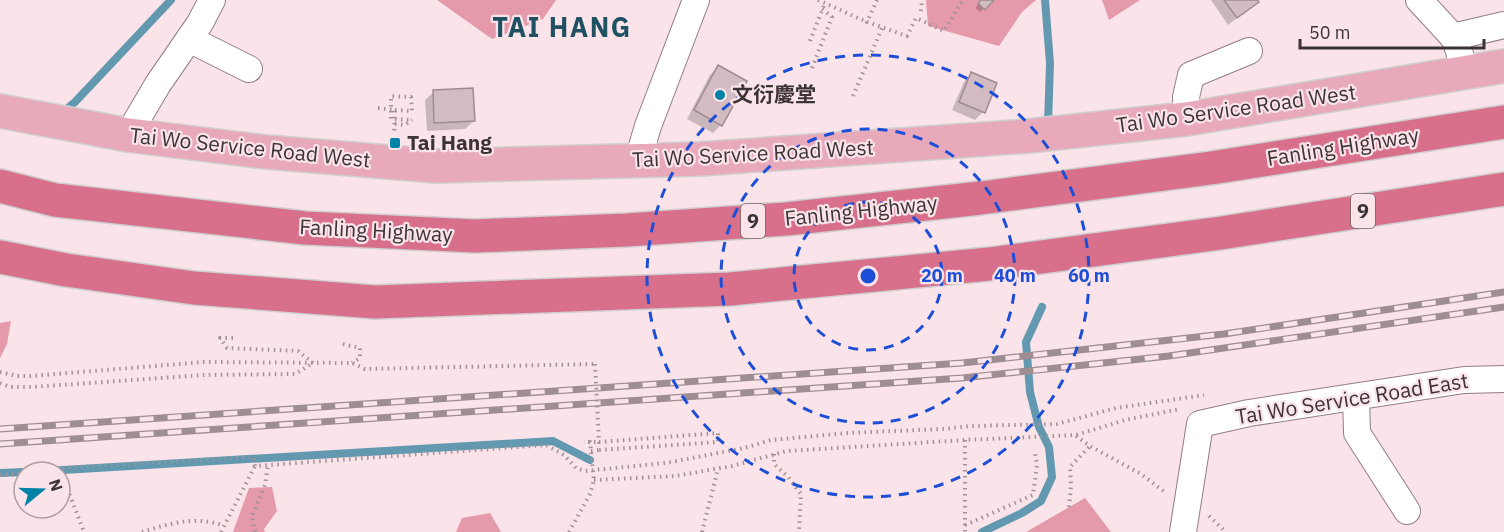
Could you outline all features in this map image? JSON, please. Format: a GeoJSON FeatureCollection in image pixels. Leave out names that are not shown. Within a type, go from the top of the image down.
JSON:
{"type":"FeatureCollection","features":[{"type":"Feature","properties":{"kind":"highway","name":"Fanling Highway"},"geometry":{"type":"LineString","coordinates":[[0,186],[55,200],[305,228],[475,236],[627,230],[786,219],[981,198],[1211,168],[1504,122]]}},
{"type":"Feature","properties":{"kind":"highway","name":"9"},"geometry":{"type":"LineString","coordinates":[[0,256],[66,270],[194,288],[375,302],[718,290],[989,264],[1221,233],[1504,189]]}},
{"type":"Feature","properties":{"kind":"main road","name":"Tai Wo Service Road West"},"geometry":{"type":"LineString","coordinates":[[0,111],[128,135],[266,152],[437,166],[700,159],[1028,136],[1187,119],[1504,66]]}},
{"type":"Feature","properties":{"kind":"street"},"geometry":{"type":"LineString","coordinates":[[128,135],[212,0]]}},
{"type":"Feature","properties":{"kind":"street"},"geometry":{"type":"LineString","coordinates":[[638,160],[648,126],[696,0]]}},
{"type":"Feature","properties":{"kind":"street"},"geometry":{"type":"LineString","coordinates":[[1419,0],[1453,37],[1466,73]]}},
{"type":"Feature","properties":{"kind":"street"},"geometry":{"type":"LineString","coordinates":[[1453,37],[1504,25]]}},
{"type":"Feature","properties":{"kind":"street"},"geometry":{"type":"LineString","coordinates":[[189,39],[249,69]]}},
{"type":"Feature","properties":{"kind":"street"},"geometry":{"type":"LineString","coordinates":[[1187,119],[1186,97],[1191,75],[1249,51]]}},
{"type":"Feature","properties":{"kind":"street","name":"Tai Wo Service Road East"},"geometry":{"type":"LineString","coordinates":[[1195,416],[1249,413],[1464,380],[1504,379]]}},
{"type":"Feature","properties":{"kind":"street"},"geometry":{"type":"LineString","coordinates":[[1356,397],[1357,433],[1407,511]]}},
{"type":"Feature","properties":{"kind":"street"},"geometry":{"type":"LineString","coordinates":[[1185,520],[1195,416]]}},
{"type":"Feature","properties":{"kind":"path"},"geometry":{"type":"LineString","coordinates":[[819,0],[867,22],[907,36],[916,18],[944,31],[963,0]]}},
{"type":"Feature","properties":{"kind":"path"},"geometry":{"type":"LineString","coordinates":[[867,22],[877,0]]}},
{"type":"Feature","properties":{"kind":"path"},"geometry":{"type":"LineString","coordinates":[[921,11],[922,0]]}},
{"type":"Feature","properties":{"kind":"path"},"geometry":{"type":"LineString","coordinates":[[810,41],[825,3]]}},
{"type":"Feature","properties":{"kind":"path"},"geometry":{"type":"LineString","coordinates":[[812,68],[832,17],[822,9]]}},
{"type":"Feature","properties":{"kind":"path"},"geometry":{"type":"LineString","coordinates":[[853,96],[882,28]]}},
{"type":"Feature","properties":{"kind":"path"},"geometry":{"type":"LineString","coordinates":[[378,108],[395,110],[412,111],[411,97],[391,96],[391,119],[412,120],[405,125],[395,124]]}},
{"type":"Feature","properties":{"kind":"path"},"geometry":{"type":"LineString","coordinates":[[394,135],[395,110]]}},
{"type":"Feature","properties":{"kind":"path"},"geometry":{"type":"LineString","coordinates":[[233,338],[220,338],[226,348],[298,351],[314,363]]}},
{"type":"Feature","properties":{"kind":"path"},"geometry":{"type":"LineString","coordinates":[[343,344],[360,348],[360,358],[352,363]]}},
{"type":"Feature","properties":{"kind":"path"},"geometry":{"type":"LineString","coordinates":[[0,372],[31,376],[204,362],[352,363],[365,369],[595,364],[599,442]]}},
{"type":"Feature","properties":{"kind":"path"},"geometry":{"type":"LineString","coordinates":[[0,383],[10,387],[32,387],[204,375],[295,374],[314,363]]}},
{"type":"Feature","properties":{"kind":"path"},"geometry":{"type":"LineString","coordinates":[[594,480],[675,476],[718,469],[786,451],[965,440],[1061,437],[1076,435],[1125,420],[1195,416]]}},
{"type":"Feature","properties":{"kind":"path"},"geometry":{"type":"LineString","coordinates":[[255,466],[546,445],[564,455],[576,468],[585,471],[666,463],[744,448],[771,440],[848,433],[1049,425]]}},
{"type":"Feature","properties":{"kind":"path"},"geometry":{"type":"LineString","coordinates":[[569,532],[590,494],[594,480],[595,470],[591,451],[590,442],[584,442],[718,433],[718,442],[591,451]]}},
{"type":"Feature","properties":{"kind":"path"},"geometry":{"type":"LineString","coordinates":[[1076,435],[1090,446],[1141,474],[1185,520],[1208,515],[1226,532]]}},
{"type":"Feature","properties":{"kind":"path"},"geometry":{"type":"LineString","coordinates":[[965,440],[965,532]]}},
{"type":"Feature","properties":{"kind":"path"},"geometry":{"type":"LineString","coordinates":[[1069,507],[1070,467],[1090,446]]}},
{"type":"Feature","properties":{"kind":"path"},"geometry":{"type":"LineString","coordinates":[[965,525],[1033,495],[1037,465],[1035,453]]}},
{"type":"Feature","properties":{"kind":"path"},"geometry":{"type":"LineString","coordinates":[[774,454],[774,464],[801,494],[799,532]]}},
{"type":"Feature","properties":{"kind":"path"},"geometry":{"type":"LineString","coordinates":[[72,467],[253,457],[255,466],[221,532]]}},
{"type":"Feature","properties":{"kind":"path"},"geometry":{"type":"LineString","coordinates":[[255,532],[252,516],[265,486],[268,465]]}},
{"type":"Feature","properties":{"kind":"path"},"geometry":{"type":"LineString","coordinates":[[702,532],[718,469]]}},
{"type":"Feature","properties":{"kind":"path"},"geometry":{"type":"LineString","coordinates":[[72,502],[84,532]]}},
{"type":"Feature","properties":{"kind":"path"},"geometry":{"type":"LineString","coordinates":[[142,532],[191,520],[224,526]]}},
{"type":"Feature","properties":{"kind":"shaded area"},"geometry":{"type":"Polygon","coordinates":[[[437,0],[556,0],[543,19],[492,39],[437,0]]]}},
{"type":"Feature","properties":{"kind":"shaded area"},"geometry":{"type":"Polygon","coordinates":[[[926,0],[1036,0],[1022,12],[999,46],[928,26],[926,0]]]}},
{"type":"Feature","properties":{"kind":"shaded area"},"geometry":{"type":"Polygon","coordinates":[[[1102,0],[1140,0],[1109,20],[1102,0]]]}},
{"type":"Feature","properties":{"kind":"shaded area"},"geometry":{"type":"Polygon","coordinates":[[[11,321],[7,344],[0,358],[0,323],[11,321]]]}},
{"type":"Feature","properties":{"kind":"shaded area"},"geometry":{"type":"Polygon","coordinates":[[[272,487],[277,511],[264,529],[265,532],[233,532],[249,488],[272,487]]]}},
{"type":"Feature","properties":{"kind":"shaded area"},"geometry":{"type":"Polygon","coordinates":[[[1085,498],[1111,532],[1026,532],[1085,498]]]}},
{"type":"Feature","properties":{"kind":"shaded area"},"geometry":{"type":"Polygon","coordinates":[[[490,513],[501,532],[456,532],[462,518],[490,513]]]}},
{"type":"Feature","properties":{"kind":"building"},"geometry":{"type":"Polygon","coordinates":[[[981,0],[994,0],[985,10],[978,3],[981,0]]]}},
{"type":"Feature","properties":{"kind":"building"},"geometry":{"type":"Polygon","coordinates":[[[1224,0],[1258,0],[1259,2],[1237,18],[1224,0]]]}},
{"type":"Feature","properties":{"kind":"building","name":"文衍慶堂"},"geometry":{"type":"Polygon","coordinates":[[[718,65],[747,81],[722,126],[694,110],[718,65]]]}},
{"type":"Feature","properties":{"kind":"building"},"geometry":{"type":"Polygon","coordinates":[[[971,72],[997,83],[985,113],[959,102],[971,72]]]}},
{"type":"Feature","properties":{"kind":"building"},"geometry":{"type":"Polygon","coordinates":[[[473,88],[475,121],[434,123],[433,90],[473,88]]]}},
{"type":"Feature","properties":{"kind":"waterway"},"geometry":{"type":"LineString","coordinates":[[62,113],[171,0]]}},
{"type":"Feature","properties":{"kind":"waterway"},"geometry":{"type":"LineString","coordinates":[[1045,0],[1050,63],[1048,125]]}},
{"type":"Feature","properties":{"kind":"waterway"},"geometry":{"type":"LineString","coordinates":[[982,532],[1041,501],[1052,477],[1049,447],[1039,427],[1030,392],[1026,342],[1042,307]]}},
{"type":"Feature","properties":{"kind":"waterway"},"geometry":{"type":"LineString","coordinates":[[72,470],[553,441],[590,460]]}},
{"type":"Feature","properties":{"kind":"waterway"},"geometry":{"type":"LineString","coordinates":[[0,473],[12,472]]}},
{"type":"Feature","properties":{"kind":"railway"},"geometry":{"type":"LineString","coordinates":[[0,429],[962,363],[1224,334],[1504,292]]}},
{"type":"Feature","properties":{"kind":"railway"},"geometry":{"type":"LineString","coordinates":[[0,444],[962,378],[1169,356],[1504,307]]}},
{"type":"Feature","properties":{"kind":"place","name":"文衍慶堂"},"geometry":{"type":"Point","coordinates":[720,95]}},
{"type":"Feature","properties":{"kind":"place","name":"Tai Hang"},"geometry":{"type":"Point","coordinates":[395,143]}},
{"type":"Feature","properties":{"kind":"district","name":"TAI HANG"},"geometry":{"type":"Point","coordinates":[562,28]}}]}
